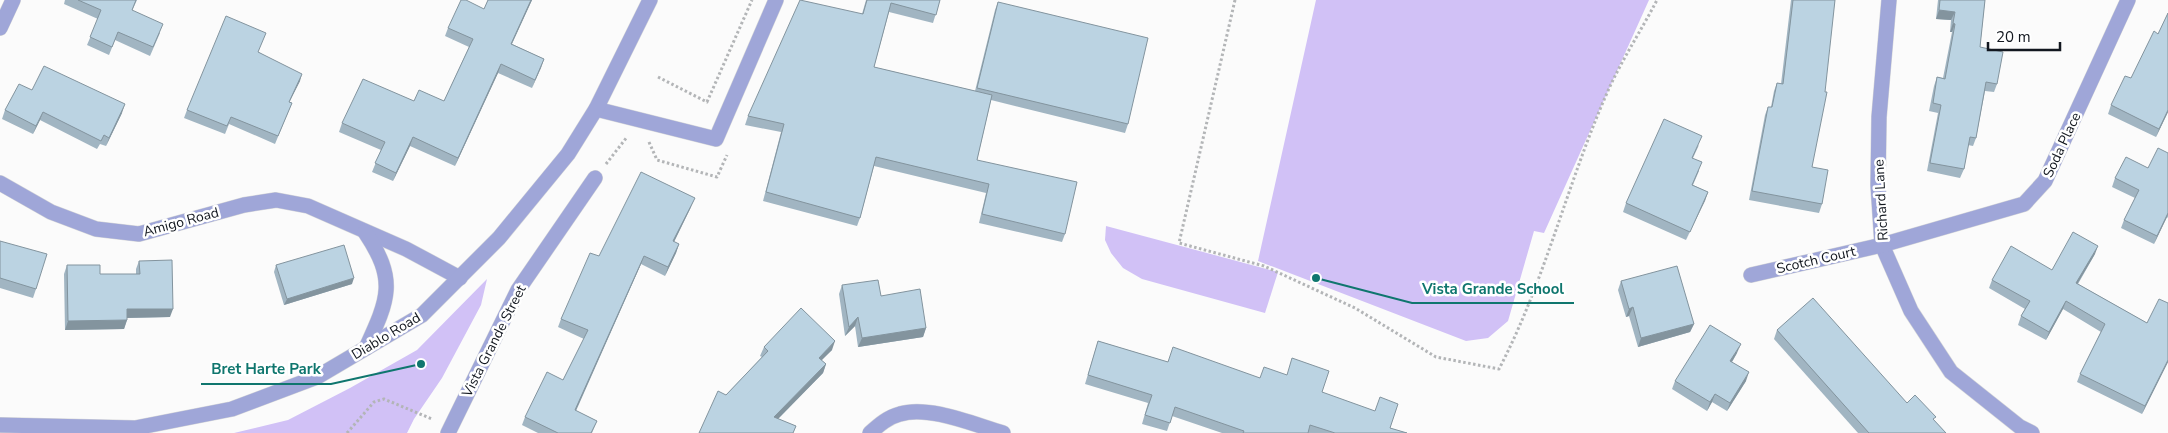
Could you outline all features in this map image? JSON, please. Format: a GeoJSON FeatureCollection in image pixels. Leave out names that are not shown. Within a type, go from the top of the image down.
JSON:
{"type":"FeatureCollection","features":[{"type":"Feature","properties":{"kind":"street"},"geometry":{"type":"LineString","coordinates":[[0,28],[13,0]]}},
{"type":"Feature","properties":{"kind":"street","name":"Diablo Road"},"geometry":{"type":"LineString","coordinates":[[0,425],[137,430],[232,408],[317,377],[422,315],[499,238],[568,154],[596,109],[650,0]]}},
{"type":"Feature","properties":{"kind":"street"},"geometry":{"type":"LineString","coordinates":[[596,109],[716,139],[776,0]]}},
{"type":"Feature","properties":{"kind":"street","name":"Richard Lane"},"geometry":{"type":"LineString","coordinates":[[1889,0],[1879,117],[1878,185],[1882,245],[1911,311],[1951,372],[2020,427],[2032,433]]}},
{"type":"Feature","properties":{"kind":"street","name":"Soda Place"},"geometry":{"type":"LineString","coordinates":[[1882,245],[2024,204],[2045,182],[2128,0]]}},
{"type":"Feature","properties":{"kind":"street","name":"Vista Grande Street"},"geometry":{"type":"LineString","coordinates":[[449,430],[518,290],[595,178]]}},
{"type":"Feature","properties":{"kind":"street","name":"Amigo Road"},"geometry":{"type":"LineString","coordinates":[[0,184],[51,212],[96,229],[139,234],[244,204],[276,200],[308,206],[406,249],[460,278]]}},
{"type":"Feature","properties":{"kind":"street","name":"Amigo Road"},"geometry":{"type":"LineString","coordinates":[[365,232],[380,253],[387,275],[386,296],[380,318],[366,348]]}},
{"type":"Feature","properties":{"kind":"street","name":"Scotch Court"},"geometry":{"type":"LineString","coordinates":[[1751,275],[1882,245]]}},
{"type":"Feature","properties":{"kind":"street"},"geometry":{"type":"LineString","coordinates":[[870,433],[882,422],[901,414],[923,413],[942,416],[1004,433]]}},
{"type":"Feature","properties":{"kind":"path"},"geometry":{"type":"LineString","coordinates":[[658,77],[707,102],[752,0]]}},
{"type":"Feature","properties":{"kind":"path"},"geometry":{"type":"LineString","coordinates":[[1235,0],[1179,242],[1264,266],[1355,308],[1436,357],[1499,369],[1513,342],[1533,292],[1607,92],[1658,0]]}},
{"type":"Feature","properties":{"kind":"path"},"geometry":{"type":"LineString","coordinates":[[595,178],[632,131],[638,119]]}},
{"type":"Feature","properties":{"kind":"path"},"geometry":{"type":"LineString","coordinates":[[347,433],[374,402],[384,399],[449,430]]}},
{"type":"Feature","properties":{"kind":"shaded area"},"geometry":{"type":"Polygon","coordinates":[[[1316,0],[1649,0],[1544,233],[1534,231],[1508,321],[1488,338],[1466,341],[1258,261],[1316,0]]]}},
{"type":"Feature","properties":{"kind":"shaded area"},"geometry":{"type":"Polygon","coordinates":[[[1106,226],[1278,272],[1265,313],[1142,279],[1123,268],[1111,253],[1105,240],[1106,226]]]}},
{"type":"Feature","properties":{"kind":"shaded area"},"geometry":{"type":"Polygon","coordinates":[[[487,279],[481,305],[442,378],[414,419],[407,433],[234,433],[288,420],[417,350],[487,279]]]}},
{"type":"Feature","properties":{"kind":"building"},"geometry":{"type":"Polygon","coordinates":[[[78,0],[136,0],[132,10],[163,24],[153,47],[118,32],[112,47],[90,37],[101,10],[78,0]]]}},
{"type":"Feature","properties":{"kind":"building"},"geometry":{"type":"Polygon","coordinates":[[[461,0],[466,0],[484,9],[488,0],[531,0],[511,44],[544,59],[535,80],[501,64],[458,158],[413,137],[396,173],[375,163],[385,142],[342,123],[363,79],[414,101],[419,90],[444,101],[473,39],[448,28],[461,0]]]}},
{"type":"Feature","properties":{"kind":"building"},"geometry":{"type":"Polygon","coordinates":[[[800,0],[863,14],[867,0],[940,0],[936,15],[891,3],[874,67],[992,95],[977,160],[1077,182],[1065,234],[982,214],[989,184],[876,157],[860,218],[766,192],[784,124],[748,116],[800,0]]]}},
{"type":"Feature","properties":{"kind":"building"},"geometry":{"type":"Polygon","coordinates":[[[1793,0],[1835,0],[1825,92],[1827,92],[1812,167],[1828,170],[1822,204],[1752,191],[1768,107],[1772,107],[1777,83],[1783,84],[1793,0]]]}},
{"type":"Feature","properties":{"kind":"building"},"geometry":{"type":"Polygon","coordinates":[[[1940,0],[1985,0],[1980,47],[2003,52],[1997,84],[1986,82],[1976,138],[1970,137],[1964,169],[1930,163],[1941,105],[1933,103],[1937,77],[1945,79],[1955,24],[1953,23],[1955,12],[1939,10],[1940,0]]]}},
{"type":"Feature","properties":{"kind":"building"},"geometry":{"type":"Polygon","coordinates":[[[998,2],[1148,38],[1128,124],[977,88],[998,2]]]}},
{"type":"Feature","properties":{"kind":"building"},"geometry":{"type":"Polygon","coordinates":[[[2168,13],[2168,110],[2159,129],[2111,105],[2125,76],[2131,78],[2154,31],[2158,34],[2168,13]]]}},
{"type":"Feature","properties":{"kind":"building"},"geometry":{"type":"Polygon","coordinates":[[[226,16],[266,33],[258,52],[302,74],[289,102],[292,103],[278,136],[231,117],[227,126],[187,110],[226,16]]]}},
{"type":"Feature","properties":{"kind":"building"},"geometry":{"type":"Polygon","coordinates":[[[44,66],[125,104],[109,138],[104,135],[101,141],[43,112],[36,126],[5,110],[19,84],[32,90],[44,66]]]}},
{"type":"Feature","properties":{"kind":"building"},"geometry":{"type":"Polygon","coordinates":[[[1664,119],[1702,136],[1692,158],[1702,162],[1692,185],[1708,192],[1690,232],[1626,203],[1664,119]]]}},
{"type":"Feature","properties":{"kind":"building"},"geometry":{"type":"Polygon","coordinates":[[[2158,148],[2168,153],[2168,213],[2157,236],[2124,220],[2139,190],[2115,178],[2126,157],[2148,168],[2158,148]]]}},
{"type":"Feature","properties":{"kind":"building"},"geometry":{"type":"Polygon","coordinates":[[[641,172],[695,198],[673,241],[679,244],[668,267],[644,256],[575,410],[597,421],[591,433],[558,433],[525,417],[547,372],[563,380],[588,330],[561,319],[590,253],[599,256],[641,172]]]}},
{"type":"Feature","properties":{"kind":"building"},"geometry":{"type":"Polygon","coordinates":[[[2073,232],[2098,246],[2076,283],[2147,323],[2159,299],[2168,303],[2168,360],[2145,406],[2080,374],[2105,324],[2066,301],[2049,332],[2021,316],[2030,301],[1992,280],[2011,246],[2052,270],[2073,232]]]}},
{"type":"Feature","properties":{"kind":"building"},"geometry":{"type":"Polygon","coordinates":[[[0,241],[47,254],[36,289],[0,278],[0,241]]]}},
{"type":"Feature","properties":{"kind":"building"},"geometry":{"type":"Polygon","coordinates":[[[344,245],[354,278],[287,299],[276,265],[344,245]]]}},
{"type":"Feature","properties":{"kind":"building"},"geometry":{"type":"Polygon","coordinates":[[[172,260],[173,309],[127,309],[127,320],[68,321],[67,265],[100,265],[100,274],[140,274],[139,261],[172,260]]]}},
{"type":"Feature","properties":{"kind":"building"},"geometry":{"type":"Polygon","coordinates":[[[1677,266],[1694,324],[1641,338],[1633,307],[1629,309],[1621,281],[1677,266]]]}},
{"type":"Feature","properties":{"kind":"building"},"geometry":{"type":"Polygon","coordinates":[[[878,280],[881,296],[920,289],[926,328],[862,338],[858,317],[849,327],[842,285],[878,280]]]}},
{"type":"Feature","properties":{"kind":"building"},"geometry":{"type":"Polygon","coordinates":[[[1813,298],[1907,403],[1915,395],[1936,417],[1933,419],[1946,433],[1869,433],[1777,330],[1813,298]]]}},
{"type":"Feature","properties":{"kind":"building"},"geometry":{"type":"Polygon","coordinates":[[[801,308],[835,341],[819,358],[826,364],[774,417],[796,426],[793,433],[699,433],[718,391],[726,395],[768,351],[764,347],[801,308]]]}},
{"type":"Feature","properties":{"kind":"building"},"geometry":{"type":"Polygon","coordinates":[[[1710,325],[1741,344],[1730,361],[1749,372],[1730,403],[1715,394],[1710,402],[1675,381],[1710,325]]]}},
{"type":"Feature","properties":{"kind":"building"},"geometry":{"type":"Polygon","coordinates":[[[1098,341],[1168,362],[1173,347],[1260,378],[1264,367],[1287,375],[1292,358],[1329,371],[1322,392],[1375,411],[1380,397],[1398,404],[1390,428],[1407,433],[1335,433],[1310,425],[1308,433],[1243,433],[1244,431],[1175,407],[1170,423],[1145,415],[1152,395],[1088,375],[1098,341]]]}},
{"type":"Feature","properties":{"kind":"place","name":"Vista Grande School"},"geometry":{"type":"Point","coordinates":[1316,278]}},
{"type":"Feature","properties":{"kind":"place","name":"Bret Harte Park"},"geometry":{"type":"Point","coordinates":[421,364]}}]}
